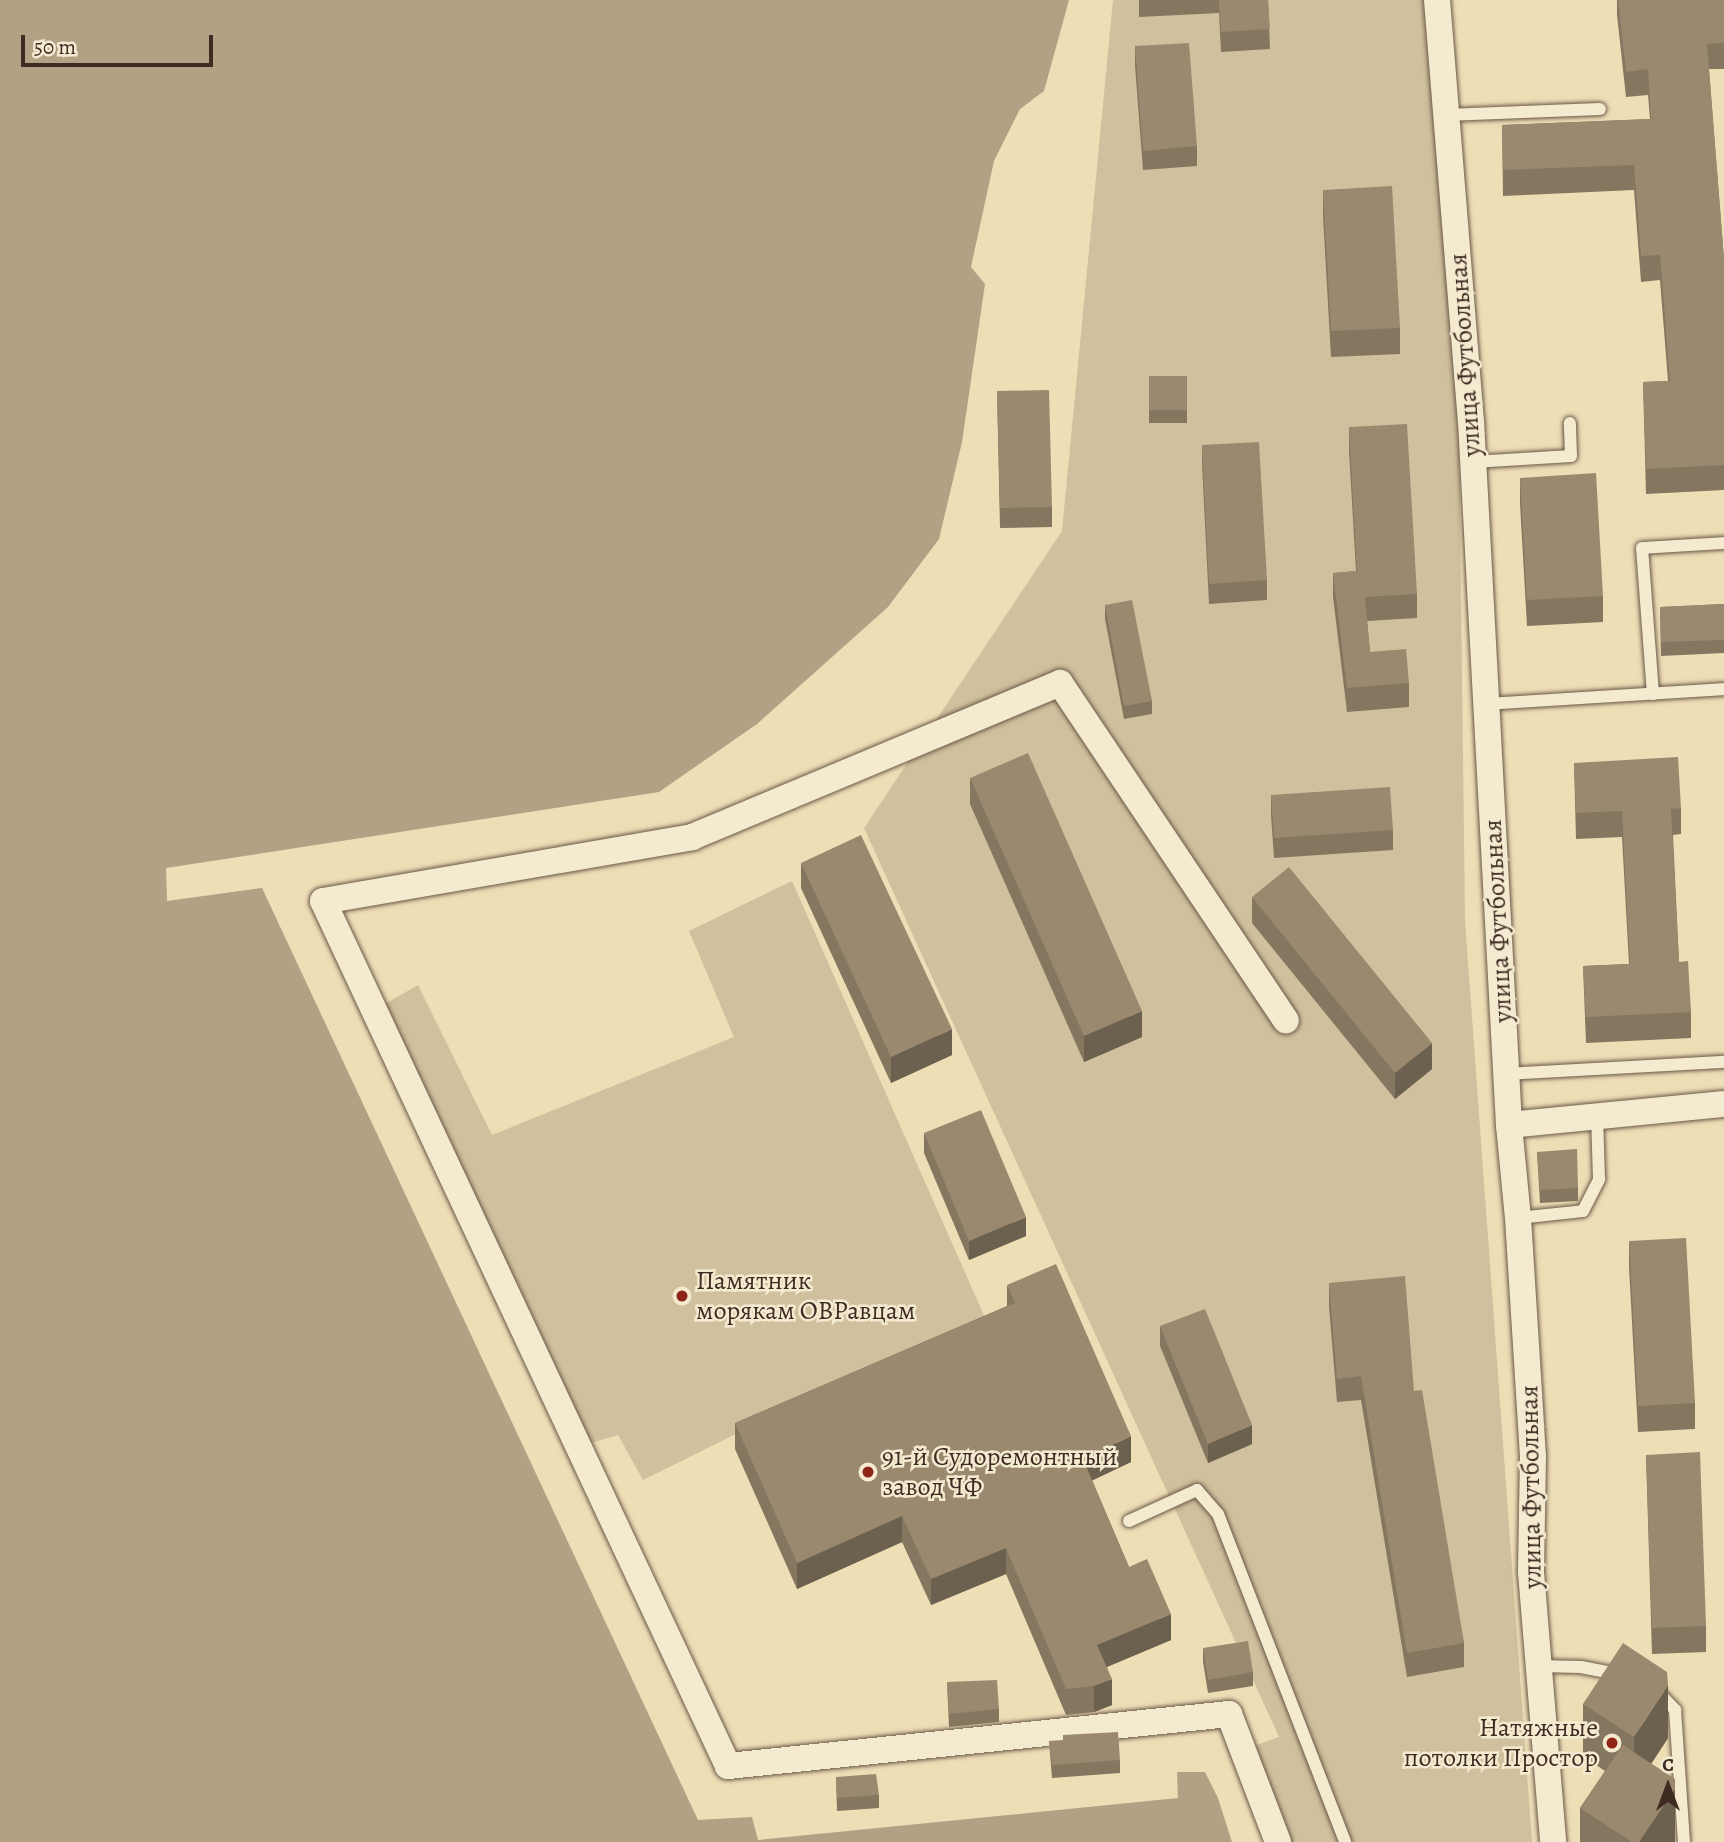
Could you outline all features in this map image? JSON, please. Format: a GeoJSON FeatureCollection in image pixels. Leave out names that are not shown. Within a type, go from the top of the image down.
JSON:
{"type":"FeatureCollection","features":[{"type":"Feature","properties":{"kind":"street","name":"улица Футбольная"},"geometry":{"type":"LineString","coordinates":[[1437,0],[1473,462],[1508,1125],[1518,1218],[1533,1457],[1531,1572],[1553,1842]]}},
{"type":"Feature","properties":{"kind":"street"},"geometry":{"type":"LineString","coordinates":[[1278,1842],[1229,1714],[728,1766],[323,901],[692,837],[1060,682],[1286,1020]]}},
{"type":"Feature","properties":{"kind":"street"},"geometry":{"type":"LineString","coordinates":[[1508,1125],[1724,1104]]}},
{"type":"Feature","properties":{"kind":"lane"},"geometry":{"type":"LineString","coordinates":[[1446,115],[1600,109]]}},
{"type":"Feature","properties":{"kind":"lane"},"geometry":{"type":"LineString","coordinates":[[1473,462],[1571,456],[1570,423]]}},
{"type":"Feature","properties":{"kind":"lane"},"geometry":{"type":"LineString","coordinates":[[1653,694],[1642,548],[1724,542]]}},
{"type":"Feature","properties":{"kind":"lane"},"geometry":{"type":"LineString","coordinates":[[1486,704],[1724,689]]}},
{"type":"Feature","properties":{"kind":"lane"},"geometry":{"type":"LineString","coordinates":[[1506,1074],[1724,1062]]}},
{"type":"Feature","properties":{"kind":"lane"},"geometry":{"type":"LineString","coordinates":[[1518,1218],[1583,1211],[1599,1179],[1597,1115]]}},
{"type":"Feature","properties":{"kind":"lane"},"geometry":{"type":"LineString","coordinates":[[1129,1521],[1197,1490],[1218,1514],[1345,1842]]}},
{"type":"Feature","properties":{"kind":"lane"},"geometry":{"type":"LineString","coordinates":[[1538,1666],[1581,1667],[1641,1680],[1664,1696],[1675,1710],[1684,1842]]}},
{"type":"Feature","properties":{"kind":"shaded area"},"geometry":{"type":"Polygon","coordinates":[[[0,0],[1069,0],[1044,91],[1020,109],[994,161],[971,267],[985,284],[962,442],[939,539],[888,607],[757,724],[659,792],[166,868],[167,901],[262,888],[698,1820],[752,1817],[758,1840],[1178,1798],[1177,1772],[1205,1772],[1218,1798],[1232,1842],[0,1842],[0,0]]]}},
{"type":"Feature","properties":{"kind":"shaded area"},"geometry":{"type":"Polygon","coordinates":[[[1113,0],[1426,0],[1459,426],[1465,921],[1532,1842],[1265,1842],[1232,1754],[1279,1737],[864,828],[1062,531],[1113,0]]]}},
{"type":"Feature","properties":{"kind":"shaded area"},"geometry":{"type":"Polygon","coordinates":[[[792,881],[986,1320],[738,1433],[643,1480],[618,1435],[584,1445],[385,1004],[418,985],[492,1135],[734,1037],[689,931],[792,881]]]}},
{"type":"Feature","properties":{"kind":"building"},"geometry":{"type":"Polygon","coordinates":[[[1219,0],[1268,0],[1270,29],[1221,32],[1219,0]]]}},
{"type":"Feature","properties":{"kind":"building"},"geometry":{"type":"Polygon","coordinates":[[[1618,0],[1724,0],[1724,43],[1707,44],[1724,259],[1724,465],[1646,469],[1643,382],[1670,381],[1660,255],[1641,256],[1634,165],[1503,170],[1502,125],[1651,119],[1648,69],[1626,72],[1618,0]]]}},
{"type":"Feature","properties":{"kind":"building"},"geometry":{"type":"Polygon","coordinates":[[[1189,43],[1197,146],[1143,151],[1135,46],[1189,43]]]}},
{"type":"Feature","properties":{"kind":"building"},"geometry":{"type":"Polygon","coordinates":[[[1392,186],[1400,328],[1331,331],[1323,190],[1392,186]]]}},
{"type":"Feature","properties":{"kind":"building"},"geometry":{"type":"Polygon","coordinates":[[[1149,376],[1187,376],[1187,410],[1149,410],[1149,376]]]}},
{"type":"Feature","properties":{"kind":"building"},"geometry":{"type":"Polygon","coordinates":[[[1049,390],[1052,507],[1000,508],[997,391],[1049,390]]]}},
{"type":"Feature","properties":{"kind":"building"},"geometry":{"type":"Polygon","coordinates":[[[1407,424],[1417,594],[1365,597],[1370,652],[1406,649],[1409,683],[1347,688],[1333,573],[1357,571],[1349,427],[1407,424]]]}},
{"type":"Feature","properties":{"kind":"building"},"geometry":{"type":"Polygon","coordinates":[[[1259,442],[1267,580],[1209,584],[1202,445],[1259,442]]]}},
{"type":"Feature","properties":{"kind":"building"},"geometry":{"type":"Polygon","coordinates":[[[1596,473],[1603,596],[1527,600],[1520,478],[1596,473]]]}},
{"type":"Feature","properties":{"kind":"building"},"geometry":{"type":"Polygon","coordinates":[[[1132,600],[1152,701],[1124,706],[1105,605],[1132,600]]]}},
{"type":"Feature","properties":{"kind":"building"},"geometry":{"type":"Polygon","coordinates":[[[1724,604],[1724,640],[1661,642],[1660,607],[1724,604]]]}},
{"type":"Feature","properties":{"kind":"building"},"geometry":{"type":"Polygon","coordinates":[[[1028,753],[1142,1011],[1084,1036],[970,778],[1028,753]]]}},
{"type":"Feature","properties":{"kind":"building"},"geometry":{"type":"Polygon","coordinates":[[[1678,757],[1681,808],[1671,809],[1679,962],[1688,961],[1691,1012],[1586,1017],[1583,966],[1630,964],[1622,811],[1576,813],[1574,763],[1678,757]]]}},
{"type":"Feature","properties":{"kind":"building"},"geometry":{"type":"Polygon","coordinates":[[[1390,787],[1393,830],[1274,838],[1271,795],[1390,787]]]}},
{"type":"Feature","properties":{"kind":"building"},"geometry":{"type":"Polygon","coordinates":[[[861,835],[952,1029],[891,1057],[801,863],[861,835]]]}},
{"type":"Feature","properties":{"kind":"building"},"geometry":{"type":"Polygon","coordinates":[[[1289,867],[1432,1043],[1395,1073],[1252,897],[1289,867]]]}},
{"type":"Feature","properties":{"kind":"building"},"geometry":{"type":"Polygon","coordinates":[[[981,1110],[1026,1217],[969,1241],[924,1133],[981,1110]]]}},
{"type":"Feature","properties":{"kind":"building"},"geometry":{"type":"Polygon","coordinates":[[[1577,1149],[1578,1188],[1540,1190],[1537,1152],[1577,1149]]]}},
{"type":"Feature","properties":{"kind":"building"},"geometry":{"type":"Polygon","coordinates":[[[1686,1238],[1695,1403],[1638,1406],[1629,1241],[1686,1238]]]}},
{"type":"Feature","properties":{"kind":"building"},"geometry":{"type":"Polygon","coordinates":[[[1056,1264],[1131,1436],[1083,1459],[1129,1567],[1147,1559],[1171,1614],[1097,1645],[1112,1679],[1094,1686],[1066,1689],[1006,1548],[931,1579],[902,1516],[797,1563],[735,1423],[1015,1303],[1007,1285],[1056,1264]]]}},
{"type":"Feature","properties":{"kind":"building"},"geometry":{"type":"Polygon","coordinates":[[[1405,1276],[1414,1391],[1422,1390],[1464,1643],[1407,1653],[1361,1376],[1337,1379],[1329,1283],[1405,1276]]]}},
{"type":"Feature","properties":{"kind":"building"},"geometry":{"type":"Polygon","coordinates":[[[1205,1309],[1252,1425],[1208,1444],[1160,1326],[1205,1309]]]}},
{"type":"Feature","properties":{"kind":"building"},"geometry":{"type":"Polygon","coordinates":[[[1700,1452],[1706,1626],[1652,1628],[1646,1455],[1700,1452]]]}},
{"type":"Feature","properties":{"kind":"building"},"geometry":{"type":"Polygon","coordinates":[[[1248,1641],[1253,1672],[1208,1680],[1203,1648],[1248,1641]]]}},
{"type":"Feature","properties":{"kind":"building"},"geometry":{"type":"Polygon","coordinates":[[[1623,1643],[1667,1672],[1668,1685],[1634,1737],[1583,1704],[1623,1643]]]}},
{"type":"Feature","properties":{"kind":"building"},"geometry":{"type":"Polygon","coordinates":[[[997,1680],[999,1709],[949,1714],[947,1682],[997,1680]]]}},
{"type":"Feature","properties":{"kind":"building"},"geometry":{"type":"Polygon","coordinates":[[[1118,1732],[1120,1760],[1052,1765],[1049,1741],[1063,1740],[1063,1735],[1118,1732]]]}},
{"type":"Feature","properties":{"kind":"building"},"geometry":{"type":"Polygon","coordinates":[[[1623,1745],[1675,1779],[1675,1789],[1639,1842],[1632,1842],[1580,1808],[1623,1745]]]}},
{"type":"Feature","properties":{"kind":"building"},"geometry":{"type":"Polygon","coordinates":[[[876,1774],[879,1795],[837,1798],[836,1777],[876,1774]]]}},
{"type":"Feature","properties":{"kind":"place","name":"Памятник морякам ОВРавцам"},"geometry":{"type":"Point","coordinates":[682,1296]}},
{"type":"Feature","properties":{"kind":"place","name":"91-й Судоремонтный завод ЧФ"},"geometry":{"type":"Point","coordinates":[868,1472]}},
{"type":"Feature","properties":{"kind":"place","name":"Натяжные потолки Простор"},"geometry":{"type":"Point","coordinates":[1612,1743]}}]}
